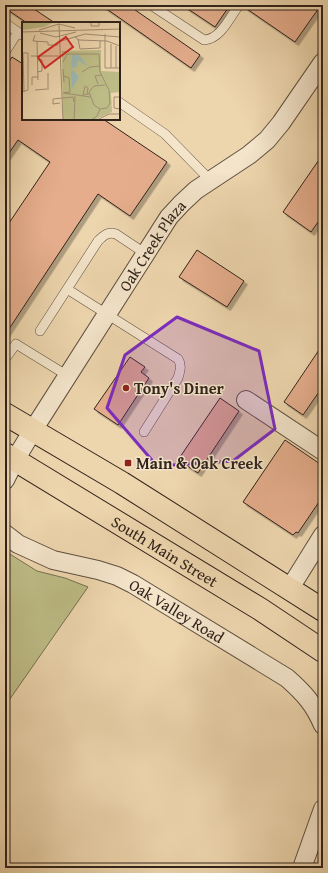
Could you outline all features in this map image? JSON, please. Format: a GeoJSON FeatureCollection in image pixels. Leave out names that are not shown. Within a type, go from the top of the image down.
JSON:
{"type":"FeatureCollection","features":[{"type":"Feature","properties":{"kind":"highway"},"geometry":{"type":"LineString","coordinates":[[5,414],[122,483],[323,610]]}},
{"type":"Feature","properties":{"kind":"highway","name":"South Main Street"},"geometry":{"type":"LineString","coordinates":[[10,457],[260,609],[323,651]]}},
{"type":"Feature","properties":{"kind":"street","name":"Oak Creek Plaza"},"geometry":{"type":"LineString","coordinates":[[10,457],[33,430],[170,217],[196,190],[249,155],[267,140],[281,123],[323,62]]}},
{"type":"Feature","properties":{"kind":"street"},"geometry":{"type":"LineString","coordinates":[[246,400],[323,451]]}},
{"type":"Feature","properties":{"kind":"street"},"geometry":{"type":"LineString","coordinates":[[5,480],[10,457]]}},
{"type":"Feature","properties":{"kind":"street","name":"Oak Valley Road"},"geometry":{"type":"LineString","coordinates":[[5,534],[18,544],[53,560],[98,570],[117,576],[133,584],[248,653],[287,678],[309,699],[318,713],[323,725]]}},
{"type":"Feature","properties":{"kind":"street"},"geometry":{"type":"LineString","coordinates":[[290,588],[323,535]]}},
{"type":"Feature","properties":{"kind":"street"},"geometry":{"type":"LineString","coordinates":[[302,868],[323,809]]}},
{"type":"Feature","properties":{"kind":"lane"},"geometry":{"type":"LineString","coordinates":[[151,5],[204,40],[213,38],[219,33],[239,5]]}},
{"type":"Feature","properties":{"kind":"lane"},"geometry":{"type":"LineString","coordinates":[[5,23],[21,34],[5,52]]}},
{"type":"Feature","properties":{"kind":"lane"},"geometry":{"type":"LineString","coordinates":[[120,103],[165,134],[211,181]]}},
{"type":"Feature","properties":{"kind":"lane"},"geometry":{"type":"LineString","coordinates":[[40,331],[98,241],[108,234],[116,234],[146,254]]}},
{"type":"Feature","properties":{"kind":"lane"},"geometry":{"type":"LineString","coordinates":[[67,289],[178,359],[180,362],[180,372],[178,378],[144,432]]}},
{"type":"Feature","properties":{"kind":"lane"},"geometry":{"type":"LineString","coordinates":[[5,359],[16,344],[68,376]]}},
{"type":"Feature","properties":{"kind":"highlighted area"},"geometry":{"type":"Polygon","coordinates":[[[177,317],[259,351],[275,429],[233,461],[157,466],[107,408],[125,355],[177,317]]]}},
{"type":"Feature","properties":{"kind":"shaded area"},"geometry":{"type":"Polygon","coordinates":[[[5,551],[37,571],[65,578],[88,587],[5,706],[5,551]]]}},
{"type":"Feature","properties":{"kind":"building"},"geometry":{"type":"Polygon","coordinates":[[[5,5],[28,5],[54,22],[26,22],[5,8],[5,5]]]}},
{"type":"Feature","properties":{"kind":"building"},"geometry":{"type":"Polygon","coordinates":[[[101,5],[128,5],[200,55],[191,68],[101,5]]]}},
{"type":"Feature","properties":{"kind":"building"},"geometry":{"type":"Polygon","coordinates":[[[182,5],[230,5],[215,27],[182,5]]]}},
{"type":"Feature","properties":{"kind":"building"},"geometry":{"type":"Polygon","coordinates":[[[245,5],[321,5],[295,42],[244,7],[245,5]]]}},
{"type":"Feature","properties":{"kind":"building"},"geometry":{"type":"Polygon","coordinates":[[[12,57],[22,63],[22,120],[104,120],[167,162],[130,216],[98,194],[5,335],[5,229],[50,162],[18,140],[5,159],[5,68],[12,57]]]}},
{"type":"Feature","properties":{"kind":"building"},"geometry":{"type":"Polygon","coordinates":[[[323,154],[323,215],[311,232],[283,212],[323,154]]]}},
{"type":"Feature","properties":{"kind":"building"},"geometry":{"type":"Polygon","coordinates":[[[197,250],[244,281],[227,307],[179,277],[197,250]]]}},
{"type":"Feature","properties":{"kind":"building"},"geometry":{"type":"Polygon","coordinates":[[[323,344],[323,386],[303,415],[284,402],[323,344]]]}},
{"type":"Feature","properties":{"kind":"building","name":"Tony's Diner"},"geometry":{"type":"Polygon","coordinates":[[[130,357],[145,367],[141,372],[149,378],[118,425],[94,409],[130,357]]]}},
{"type":"Feature","properties":{"kind":"building"},"geometry":{"type":"Polygon","coordinates":[[[220,398],[239,411],[198,473],[178,460],[220,398]]]}},
{"type":"Feature","properties":{"kind":"building"},"geometry":{"type":"Polygon","coordinates":[[[285,440],[323,466],[323,496],[298,533],[296,532],[293,535],[243,502],[285,440]]]}},
{"type":"Feature","properties":{"kind":"place","name":"Tony's Diner"},"geometry":{"type":"Point","coordinates":[126,388]}},
{"type":"Feature","properties":{"kind":"place","name":"Main & Oak Creek"},"geometry":{"type":"Point","coordinates":[128,463]}}]}
